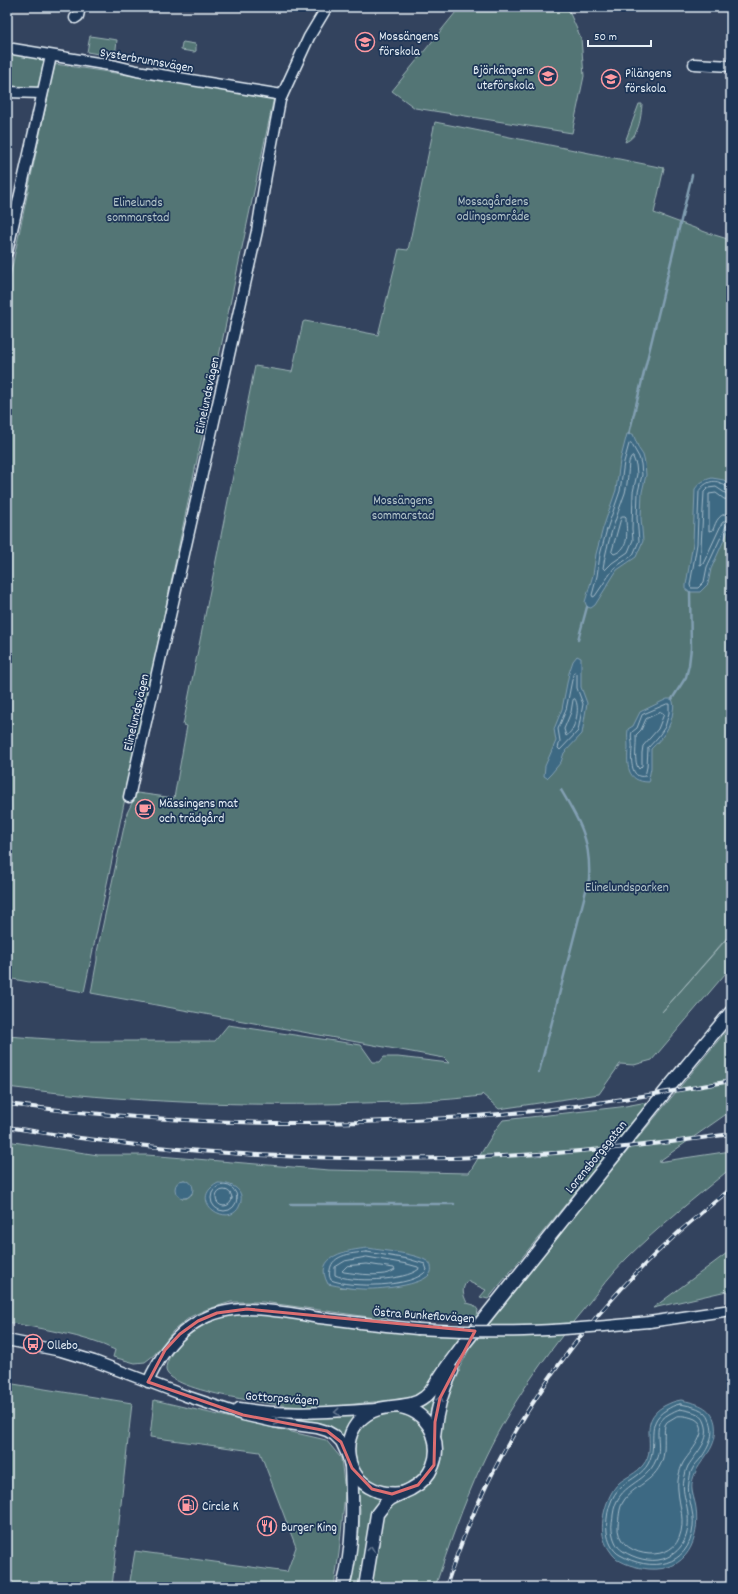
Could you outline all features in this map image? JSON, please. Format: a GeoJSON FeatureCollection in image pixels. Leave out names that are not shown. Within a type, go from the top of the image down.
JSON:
{"type":"FeatureCollection","features":[{"type":"Feature","properties":{"kind":"main road","name":"Lorensborgsgatan"},"geometry":{"type":"LineString","coordinates":[[344,1587],[350,1554],[353,1502],[348,1445],[350,1434],[355,1426],[376,1409],[416,1403],[426,1397],[482,1320],[731,1012]]}},
{"type":"Feature","properties":{"kind":"main road","name":"Lorensborgsgatan"},"geometry":{"type":"LineString","coordinates":[[365,1587],[378,1514],[383,1505],[390,1499],[418,1485],[430,1473],[436,1456],[434,1437],[437,1409],[446,1382],[465,1346],[482,1320]]}},
{"type":"Feature","properties":{"kind":"main road","name":"Lorensborgsgatan"},"geometry":{"type":"LineString","coordinates":[[394,1406],[416,1412],[427,1423],[434,1437]]}},
{"type":"Feature","properties":{"kind":"main road"},"geometry":{"type":"LineString","coordinates":[[350,1462],[363,1483],[372,1489],[392,1494],[403,1493]]}},
{"type":"Feature","properties":{"kind":"street"},"geometry":{"type":"LineString","coordinates":[[76,18],[80,7]]}},
{"type":"Feature","properties":{"kind":"street","name":"Elinelundsvägen"},"geometry":{"type":"LineString","coordinates":[[129,797],[257,231],[266,175],[282,95],[309,37],[327,7]]}},
{"type":"Feature","properties":{"kind":"street","name":"Systerbrunnsvägen"},"geometry":{"type":"LineString","coordinates":[[7,48],[116,66],[137,72],[282,95]]}},
{"type":"Feature","properties":{"kind":"street"},"geometry":{"type":"LineString","coordinates":[[7,252],[51,56]]}},
{"type":"Feature","properties":{"kind":"street"},"geometry":{"type":"LineString","coordinates":[[694,64],[731,66]]}},
{"type":"Feature","properties":{"kind":"street"},"geometry":{"type":"LineString","coordinates":[[7,92],[42,93]]}},
{"type":"Feature","properties":{"kind":"street","name":"Östra Bunkeflovägen"},"geometry":{"type":"LineString","coordinates":[[148,1382],[155,1365],[165,1350],[180,1334],[198,1321],[233,1310],[247,1309],[278,1311],[354,1323],[417,1328],[460,1331],[524,1332],[590,1328],[649,1322],[731,1310]]}},
{"type":"Feature","properties":{"kind":"street","name":"Gottorpsvägen"},"geometry":{"type":"LineString","coordinates":[[7,1340],[61,1351],[94,1361],[186,1396],[243,1415],[327,1431],[341,1442],[350,1462]]}},
{"type":"Feature","properties":{"kind":"street","name":"Gottorpsvägen"},"geometry":{"type":"LineString","coordinates":[[186,1396],[220,1404],[275,1412],[302,1414],[376,1409]]}},
{"type":"Feature","properties":{"kind":"highlighted area"},"geometry":{"type":"Polygon","coordinates":[[[247,1309],[475,1331],[440,1398],[435,1422],[434,1465],[418,1485],[392,1494],[372,1489],[352,1468],[341,1442],[327,1431],[243,1415],[148,1382],[165,1350],[180,1334],[198,1321],[217,1313],[247,1309]]]}},
{"type":"Feature","properties":{"kind":"green space"},"geometry":{"type":"Polygon","coordinates":[[[460,7],[567,7],[581,38],[584,76],[572,133],[415,108],[392,91],[460,7]]]}},
{"type":"Feature","properties":{"kind":"green space"},"geometry":{"type":"Polygon","coordinates":[[[90,36],[117,40],[115,57],[87,52],[90,36]]]}},
{"type":"Feature","properties":{"kind":"green space"},"geometry":{"type":"Polygon","coordinates":[[[183,42],[195,44],[196,51],[181,50],[183,42]]]}},
{"type":"Feature","properties":{"kind":"green space","name":"Elinelunds sommarstad"},"geometry":{"type":"Polygon","coordinates":[[[7,49],[51,56],[50,85],[55,64],[274,97],[84,992],[7,978],[7,291],[49,91],[7,89],[7,49]]]}},
{"type":"Feature","properties":{"kind":"green space"},"geometry":{"type":"Polygon","coordinates":[[[639,104],[642,104],[638,126],[630,140],[625,142],[639,104]]]}},
{"type":"Feature","properties":{"kind":"green space"},"geometry":{"type":"Polygon","coordinates":[[[435,122],[664,168],[654,213],[731,240],[731,933],[662,1012],[731,934],[731,967],[652,1060],[634,1065],[620,1064],[599,1094],[499,1109],[482,1094],[481,1096],[466,1098],[408,1102],[230,1104],[140,1100],[7,1087],[7,1036],[78,1041],[215,1041],[228,1025],[361,1045],[373,1062],[380,1062],[384,1057],[398,1057],[449,1063],[444,1058],[91,993],[97,952],[127,813],[137,793],[174,798],[187,726],[183,725],[255,366],[292,372],[303,322],[305,321],[378,335],[399,249],[408,250],[435,122]]]}},
{"type":"Feature","properties":{"kind":"green space"},"geometry":{"type":"Polygon","coordinates":[[[731,1025],[731,1083],[727,1088],[731,1092],[731,1104],[725,1115],[658,1162],[731,1151],[731,1168],[664,1224],[626,1259],[611,1275],[543,1362],[503,1423],[481,1466],[462,1511],[435,1587],[369,1587],[383,1517],[388,1508],[441,1454],[440,1426],[449,1387],[470,1348],[602,1182],[731,1025]]]}},
{"type":"Feature","properties":{"kind":"green space"},"geometry":{"type":"Polygon","coordinates":[[[647,1102],[642,1111],[488,1299],[480,1297],[486,1290],[467,1281],[463,1290],[464,1297],[467,1303],[474,1305],[478,1310],[477,1316],[472,1319],[407,1316],[376,1318],[263,1302],[231,1302],[205,1310],[190,1317],[173,1331],[154,1355],[145,1362],[135,1363],[113,1357],[115,1350],[90,1340],[7,1322],[7,1141],[98,1155],[147,1155],[329,1170],[469,1173],[503,1120],[620,1107],[647,1102]],[[184,1180],[179,1182],[182,1198],[187,1198],[192,1194],[189,1182],[184,1180]],[[426,1277],[340,1287],[384,1288],[405,1284],[426,1277]]]}},
{"type":"Feature","properties":{"kind":"green space"},"geometry":{"type":"Polygon","coordinates":[[[731,1250],[731,1290],[653,1308],[731,1250]]]}},
{"type":"Feature","properties":{"kind":"green space"},"geometry":{"type":"Polygon","coordinates":[[[251,1314],[277,1316],[341,1326],[460,1337],[437,1373],[426,1387],[416,1395],[401,1400],[315,1407],[273,1404],[228,1396],[186,1385],[172,1378],[166,1370],[169,1359],[176,1348],[184,1339],[196,1330],[227,1316],[251,1314]]]}},
{"type":"Feature","properties":{"kind":"green space"},"geometry":{"type":"Polygon","coordinates":[[[7,1383],[132,1403],[112,1587],[7,1587],[7,1383]]]}},
{"type":"Feature","properties":{"kind":"green space"},"geometry":{"type":"Polygon","coordinates":[[[436,1391],[429,1417],[419,1407],[436,1391]]]}},
{"type":"Feature","properties":{"kind":"green space"},"geometry":{"type":"Polygon","coordinates":[[[154,1400],[326,1440],[341,1458],[345,1493],[334,1587],[129,1587],[135,1551],[287,1572],[296,1547],[260,1452],[150,1437],[154,1400]]]}},
{"type":"Feature","properties":{"kind":"green space"},"geometry":{"type":"Polygon","coordinates":[[[385,1413],[399,1413],[413,1419],[423,1429],[429,1443],[427,1464],[423,1471],[413,1481],[399,1487],[385,1487],[371,1481],[361,1471],[355,1457],[355,1443],[361,1429],[371,1419],[385,1413]]]}},
{"type":"Feature","properties":{"kind":"green space"},"geometry":{"type":"Polygon","coordinates":[[[354,1415],[346,1429],[344,1437],[333,1428],[321,1423],[279,1418],[302,1418],[354,1415]]]}},
{"type":"Feature","properties":{"kind":"green space"},"geometry":{"type":"Polygon","coordinates":[[[358,1486],[374,1496],[381,1497],[372,1516],[360,1587],[348,1587],[359,1533],[360,1510],[358,1486]]]}},
{"type":"Feature","properties":{"kind":"water"},"geometry":{"type":"Polygon","coordinates":[[[627,434],[633,434],[643,455],[645,463],[646,475],[642,492],[641,518],[643,541],[636,557],[617,570],[595,605],[591,608],[587,607],[585,602],[593,575],[596,554],[603,528],[616,490],[620,461],[627,434]]]}},
{"type":"Feature","properties":{"kind":"water"},"geometry":{"type":"Polygon","coordinates":[[[712,478],[724,480],[731,487],[731,520],[729,529],[711,569],[708,584],[700,592],[690,592],[686,590],[686,585],[693,543],[695,489],[702,482],[712,478]]]}},
{"type":"Feature","properties":{"kind":"water"},"geometry":{"type":"Polygon","coordinates":[[[577,656],[581,658],[581,687],[587,703],[582,734],[564,753],[561,762],[547,778],[544,776],[545,766],[556,741],[554,729],[562,709],[569,673],[573,661],[577,656]]]}},
{"type":"Feature","properties":{"kind":"water"},"geometry":{"type":"Polygon","coordinates":[[[667,699],[672,699],[672,717],[663,736],[651,749],[650,780],[649,782],[641,781],[632,775],[628,766],[628,729],[633,726],[640,712],[667,699]]]}},
{"type":"Feature","properties":{"kind":"water"},"geometry":{"type":"Polygon","coordinates":[[[184,1180],[190,1183],[193,1189],[190,1195],[184,1198],[178,1195],[175,1189],[178,1183],[184,1180]]]}},
{"type":"Feature","properties":{"kind":"water"},"geometry":{"type":"Polygon","coordinates":[[[218,1183],[233,1186],[240,1192],[241,1201],[239,1207],[234,1213],[227,1215],[219,1214],[212,1210],[208,1204],[206,1197],[209,1190],[218,1183]]]}},
{"type":"Feature","properties":{"kind":"water"},"geometry":{"type":"Polygon","coordinates":[[[368,1248],[407,1254],[422,1258],[429,1263],[431,1272],[427,1277],[420,1281],[388,1288],[358,1289],[328,1284],[324,1274],[325,1266],[329,1260],[351,1250],[368,1248]]]}},
{"type":"Feature","properties":{"kind":"water"},"geometry":{"type":"Polygon","coordinates":[[[681,1400],[697,1404],[707,1409],[715,1424],[714,1442],[697,1469],[692,1484],[696,1508],[696,1531],[688,1552],[682,1559],[673,1565],[662,1569],[640,1568],[620,1561],[613,1555],[605,1542],[603,1535],[602,1528],[604,1511],[614,1488],[641,1468],[647,1458],[651,1419],[656,1412],[664,1406],[681,1400]]]}},
{"type":"Feature","properties":{"kind":"waterway"},"geometry":{"type":"LineString","coordinates":[[629,434],[692,175]]}},
{"type":"Feature","properties":{"kind":"waterway"},"geometry":{"type":"LineString","coordinates":[[672,699],[686,677],[689,665],[691,648],[690,592]]}},
{"type":"Feature","properties":{"kind":"waterway"},"geometry":{"type":"LineString","coordinates":[[578,640],[587,607]]}},
{"type":"Feature","properties":{"kind":"waterway"},"geometry":{"type":"LineString","coordinates":[[539,1072],[589,879],[588,853],[583,832],[574,812],[561,790]]}},
{"type":"Feature","properties":{"kind":"waterway"},"geometry":{"type":"LineString","coordinates":[[290,1204],[454,1204]]}},
{"type":"Feature","properties":{"kind":"railway"},"geometry":{"type":"LineString","coordinates":[[7,1104],[74,1112],[207,1121],[342,1123],[476,1116],[543,1110],[614,1101],[731,1081]]}},
{"type":"Feature","properties":{"kind":"railway"},"geometry":{"type":"LineString","coordinates":[[7,1127],[97,1140],[187,1150],[278,1156],[369,1159],[460,1158],[551,1153],[641,1145],[731,1134]]}},
{"type":"Feature","properties":{"kind":"railway"},"geometry":{"type":"LineString","coordinates":[[446,1587],[467,1528],[493,1472],[524,1418],[558,1366],[596,1318],[638,1272],[683,1229],[731,1189]]}},
{"type":"Feature","properties":{"kind":"place","name":"Mossängens förskola"},"geometry":{"type":"Point","coordinates":[365,42]}},
{"type":"Feature","properties":{"kind":"place","name":"Björkängens uteförskola"},"geometry":{"type":"Point","coordinates":[548,76]}},
{"type":"Feature","properties":{"kind":"place","name":"Pilängens förskola"},"geometry":{"type":"Point","coordinates":[611,79]}},
{"type":"Feature","properties":{"kind":"place","name":"Mässingens mat och trädgård"},"geometry":{"type":"Point","coordinates":[145,809]}},
{"type":"Feature","properties":{"kind":"place","name":"Ollebo"},"geometry":{"type":"Point","coordinates":[33,1344]}},
{"type":"Feature","properties":{"kind":"place","name":"Circle K"},"geometry":{"type":"Point","coordinates":[188,1505]}},
{"type":"Feature","properties":{"kind":"place","name":"Burger King"},"geometry":{"type":"Point","coordinates":[267,1526]}},
{"type":"Feature","properties":{"kind":"park label","name":"Mossagårdens odlingsområde"},"geometry":{"type":"Point","coordinates":[493,208]}},
{"type":"Feature","properties":{"kind":"park label","name":"Mossängens sommarstad"},"geometry":{"type":"Point","coordinates":[403,506]}},
{"type":"Feature","properties":{"kind":"park label","name":"Elinelundsparken"},"geometry":{"type":"Point","coordinates":[627,886]}}]}
